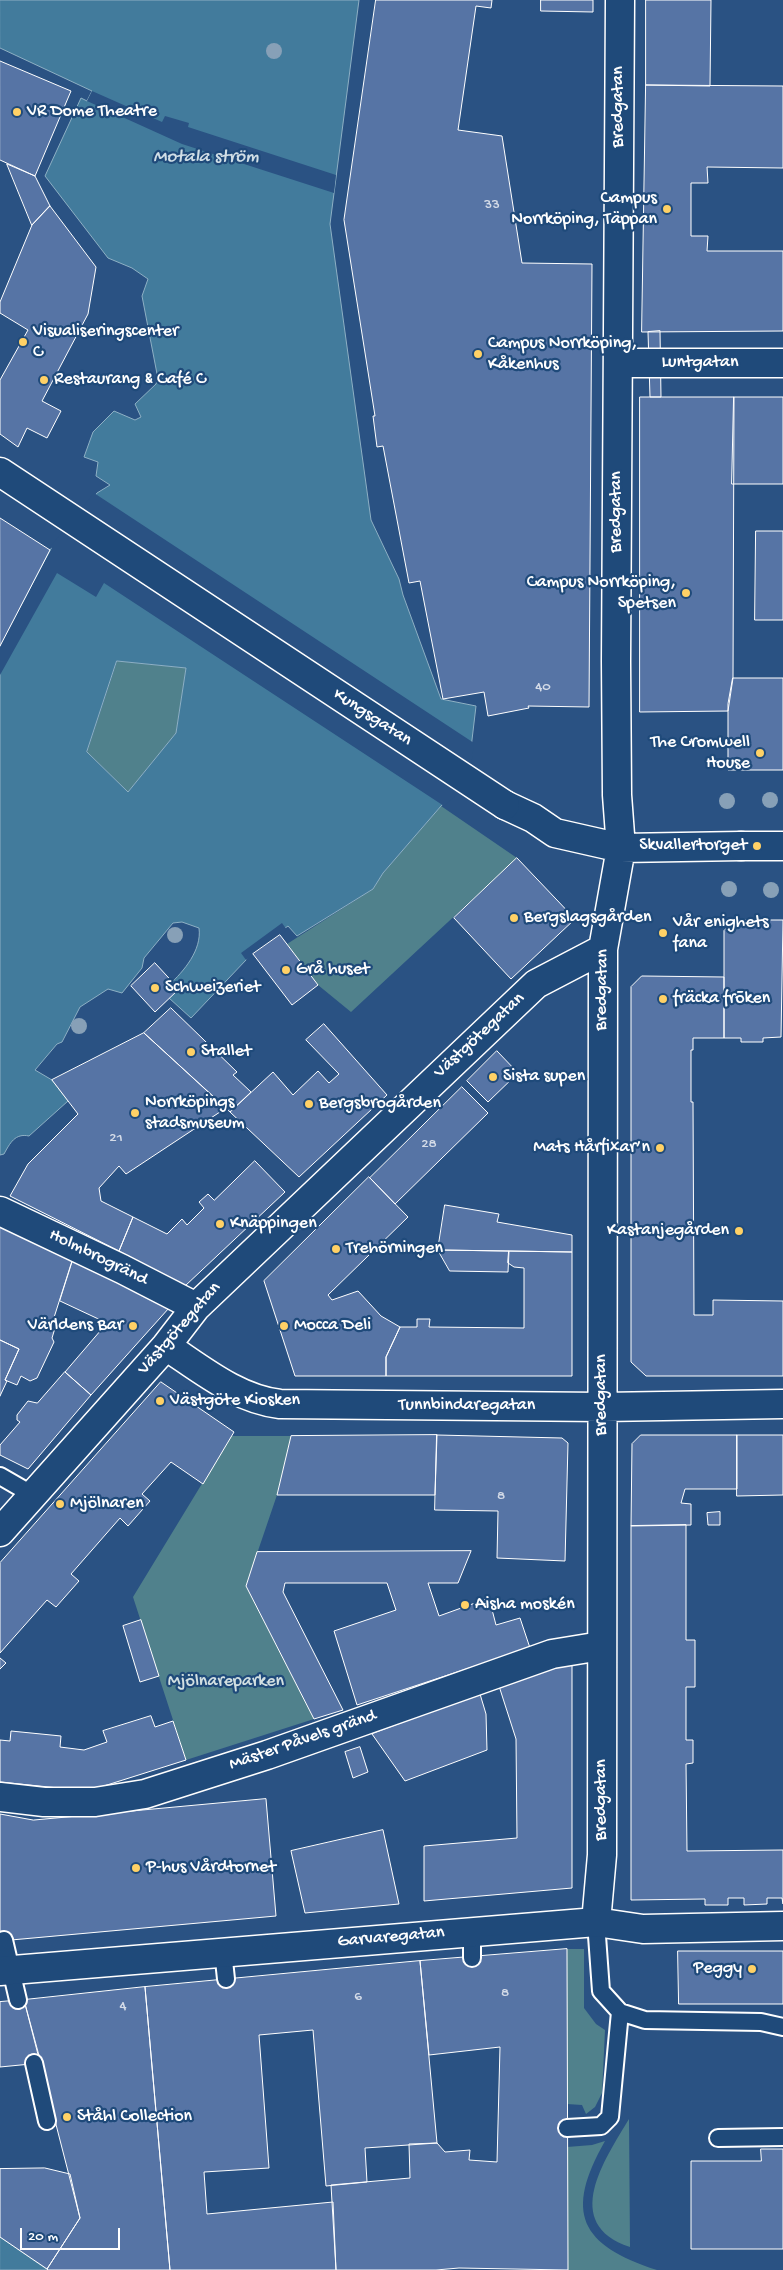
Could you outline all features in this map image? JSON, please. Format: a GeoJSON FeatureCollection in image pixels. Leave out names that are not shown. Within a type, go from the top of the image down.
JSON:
{"type":"FeatureCollection","features":[{"type":"Feature","properties":{"kind":"street","name":"Bredgatan"},"geometry":{"type":"LineString","coordinates":[[596,1922],[602,1854],[603,949],[621,848],[618,795],[616,671],[620,0]]}},
{"type":"Feature","properties":{"kind":"street","name":"Luntgatan"},"geometry":{"type":"LineString","coordinates":[[618,363],[783,363]]}},
{"type":"Feature","properties":{"kind":"street","name":"Kungsgatan"},"geometry":{"type":"LineString","coordinates":[[0,472],[505,805],[533,818],[555,833],[621,848],[783,846]]}},
{"type":"Feature","properties":{"kind":"street","name":"Västgötegatan"},"geometry":{"type":"LineString","coordinates":[[0,1532],[166,1346],[196,1307],[536,984],[603,949]]}},
{"type":"Feature","properties":{"kind":"street","name":"Holmbrogränd"},"geometry":{"type":"LineString","coordinates":[[0,1211],[122,1269],[196,1307]]}},
{"type":"Feature","properties":{"kind":"street","name":"Tunnbindaregatan"},"geometry":{"type":"LineString","coordinates":[[166,1346],[229,1386],[263,1402],[318,1405],[602,1406],[783,1404]]}},
{"type":"Feature","properties":{"kind":"street","name":"Mäster Påvels gränd"},"geometry":{"type":"LineString","coordinates":[[0,1797],[44,1802],[95,1802],[145,1794],[267,1755],[552,1654],[601,1646]]}},
{"type":"Feature","properties":{"kind":"street","name":"Garvaregatan"},"geometry":{"type":"LineString","coordinates":[[6,1970],[223,1951],[472,1944],[596,1922],[643,1928],[775,1926]]}},
{"type":"Feature","properties":{"kind":"lane"},"geometry":{"type":"LineString","coordinates":[[0,1476],[33,1495]]}},
{"type":"Feature","properties":{"kind":"lane"},"geometry":{"type":"LineString","coordinates":[[596,1922],[601,1990],[620,2012],[645,2020],[761,2022],[783,2027]]}},
{"type":"Feature","properties":{"kind":"lane"},"geometry":{"type":"LineString","coordinates":[[4,1940],[6,1970],[18,2000]]}},
{"type":"Feature","properties":{"kind":"lane"},"geometry":{"type":"LineString","coordinates":[[223,1951],[226,1979]]}},
{"type":"Feature","properties":{"kind":"lane"},"geometry":{"type":"LineString","coordinates":[[567,2128],[601,2126],[610,2117],[620,2012]]}},
{"type":"Feature","properties":{"kind":"lane"},"geometry":{"type":"LineString","coordinates":[[34,2063],[48,2121]]}},
{"type":"Feature","properties":{"kind":"lane"},"geometry":{"type":"LineString","coordinates":[[718,2138],[783,2137]]}},
{"type":"Feature","properties":{"kind":"green space"},"geometry":{"type":"Polygon","coordinates":[[[117,661],[186,668],[176,733],[128,792],[87,752],[117,661]]]}},
{"type":"Feature","properties":{"kind":"green space"},"geometry":{"type":"Polygon","coordinates":[[[441,806],[517,858],[351,1012],[318,985],[287,944],[373,889],[383,873],[441,806]]]}},
{"type":"Feature","properties":{"kind":"green space","name":"Mjölnareparken"},"geometry":{"type":"Polygon","coordinates":[[[231,1436],[291,1436],[277,1495],[246,1586],[314,1719],[186,1760],[133,1597],[231,1436]]]}},
{"type":"Feature","properties":{"kind":"green space"},"geometry":{"type":"Polygon","coordinates":[[[567,1949],[584,1949],[584,2008],[596,2024],[605,2030],[602,2093],[595,2107],[586,2114],[582,2105],[567,2104],[567,1949]]]}},
{"type":"Feature","properties":{"kind":"green space"},"geometry":{"type":"Polygon","coordinates":[[[629,2119],[630,2247],[609,2237],[597,2223],[593,2207],[594,2189],[600,2171],[629,2119]]]}},
{"type":"Feature","properties":{"kind":"green space"},"geometry":{"type":"Polygon","coordinates":[[[605,2141],[592,2166],[585,2188],[583,2207],[587,2223],[596,2237],[611,2249],[631,2260],[657,2270],[568,2270],[567,2147],[592,2145],[605,2141]]]}},
{"type":"Feature","properties":{"kind":"water","name":"Motala ström"},"geometry":{"type":"Polygon","coordinates":[[[0,0],[359,0],[330,224],[371,520],[399,579],[403,595],[441,699],[476,706],[467,782],[441,806],[383,873],[373,889],[297,936],[288,926],[250,953],[246,960],[191,1018],[169,998],[169,985],[186,967],[195,952],[198,944],[199,928],[182,922],[173,923],[144,958],[142,968],[122,993],[108,989],[80,1007],[62,1042],[57,1044],[35,1070],[52,1080],[68,1101],[29,1136],[17,1137],[8,1146],[4,1154],[0,1155],[0,646],[50,550],[97,493],[110,485],[96,476],[98,462],[84,457],[93,432],[114,411],[135,420],[141,417],[135,404],[156,384],[158,379],[142,296],[148,279],[132,268],[108,258],[45,176],[81,98],[87,101],[92,91],[0,48],[0,0]],[[117,661],[87,752],[128,792],[176,733],[186,668],[117,661]]]}},
{"type":"Feature","properties":{"kind":"water"},"geometry":{"type":"Polygon","coordinates":[[[0,2237],[48,2270],[0,2270],[0,2237]]]}},
{"type":"Feature","properties":{"kind":"pier"},"geometry":{"type":"Polygon","coordinates":[[[92,91],[162,122],[165,116],[189,123],[188,127],[336,175],[334,193],[182,144],[87,101],[92,91]]]}},
{"type":"Feature","properties":{"kind":"pier"},"geometry":{"type":"Polygon","coordinates":[[[94,493],[474,743],[469,784],[444,806],[104,583],[96,597],[57,573],[0,675],[0,646],[52,548],[50,547],[94,493]]]}},
{"type":"Feature","properties":{"kind":"pier"},"geometry":{"type":"Polygon","coordinates":[[[282,923],[287,930],[246,960],[241,953],[282,923]]]}},
{"type":"Feature","properties":{"kind":"building","name":"Campus Norrköping, Kåkenhus"},"geometry":{"type":"Polygon","coordinates":[[[376,0],[492,0],[491,8],[476,6],[458,130],[502,136],[522,263],[592,264],[589,707],[528,706],[529,708],[488,716],[484,692],[443,699],[420,581],[409,583],[383,446],[377,447],[373,416],[375,416],[344,220],[376,0]]]}},
{"type":"Feature","properties":{"kind":"building"},"geometry":{"type":"Polygon","coordinates":[[[541,0],[593,0],[593,12],[541,11],[541,0]]]}},
{"type":"Feature","properties":{"kind":"building"},"geometry":{"type":"Polygon","coordinates":[[[646,0],[711,0],[710,86],[646,85],[646,0]]]}},
{"type":"Feature","properties":{"kind":"building"},"geometry":{"type":"Polygon","coordinates":[[[0,61],[71,91],[35,176],[0,160],[0,61]]]}},
{"type":"Feature","properties":{"kind":"building","name":"Campus Norrköping, Täppan"},"geometry":{"type":"Polygon","coordinates":[[[646,85],[783,86],[783,168],[707,167],[708,183],[691,183],[691,236],[708,236],[707,251],[783,251],[783,331],[642,332],[646,85]]]}},
{"type":"Feature","properties":{"kind":"building"},"geometry":{"type":"Polygon","coordinates":[[[7,164],[35,176],[50,206],[32,225],[7,164]]]}},
{"type":"Feature","properties":{"kind":"building"},"geometry":{"type":"Polygon","coordinates":[[[50,206],[96,267],[88,314],[42,401],[61,411],[47,438],[27,428],[18,447],[0,434],[0,380],[28,330],[0,313],[0,302],[32,225],[50,206]]]}},
{"type":"Feature","properties":{"kind":"building"},"geometry":{"type":"Polygon","coordinates":[[[660,331],[661,397],[650,397],[648,332],[660,331]]]}},
{"type":"Feature","properties":{"kind":"building","name":"Campus Norrköping, Spetsen"},"geometry":{"type":"Polygon","coordinates":[[[640,397],[734,397],[733,678],[728,711],[640,712],[640,397]]]}},
{"type":"Feature","properties":{"kind":"building"},"geometry":{"type":"Polygon","coordinates":[[[734,397],[783,397],[783,484],[732,484],[734,397]]]}},
{"type":"Feature","properties":{"kind":"building"},"geometry":{"type":"Polygon","coordinates":[[[0,518],[50,550],[0,646],[0,518]]]}},
{"type":"Feature","properties":{"kind":"building"},"geometry":{"type":"Polygon","coordinates":[[[756,531],[783,531],[783,620],[755,620],[756,531]]]}},
{"type":"Feature","properties":{"kind":"building"},"geometry":{"type":"Polygon","coordinates":[[[733,678],[783,678],[783,770],[728,770],[728,704],[733,678]]]}},
{"type":"Feature","properties":{"kind":"building","name":"Bergslagsgården"},"geometry":{"type":"Polygon","coordinates":[[[517,858],[575,919],[511,979],[454,918],[517,858]]]}},
{"type":"Feature","properties":{"kind":"building"},"geometry":{"type":"Polygon","coordinates":[[[735,920],[783,920],[781,1037],[763,1038],[763,1042],[741,1042],[741,1038],[724,1038],[724,931],[735,920]]]}},
{"type":"Feature","properties":{"kind":"building","name":"Grå huset"},"geometry":{"type":"Polygon","coordinates":[[[280,935],[318,985],[292,1005],[253,954],[280,935]]]}},
{"type":"Feature","properties":{"kind":"building","name":"Schweizeriet"},"geometry":{"type":"Polygon","coordinates":[[[155,963],[179,989],[155,1012],[131,986],[155,963]]]}},
{"type":"Feature","properties":{"kind":"building"},"geometry":{"type":"Polygon","coordinates":[[[642,976],[724,977],[724,1038],[693,1038],[693,1050],[691,1050],[694,1315],[713,1315],[713,1300],[783,1301],[783,1376],[646,1376],[631,1362],[631,987],[642,976]]]}},
{"type":"Feature","properties":{"kind":"building","name":"Stallet"},"geometry":{"type":"Polygon","coordinates":[[[171,1008],[237,1072],[233,1075],[251,1092],[230,1112],[144,1033],[171,1008]]]}},
{"type":"Feature","properties":{"kind":"building","name":"Bergsbrogården"},"geometry":{"type":"Polygon","coordinates":[[[324,1024],[387,1095],[299,1177],[230,1112],[273,1072],[293,1095],[318,1071],[329,1083],[339,1074],[306,1040],[324,1024]]]}},
{"type":"Feature","properties":{"kind":"building"},"geometry":{"type":"Polygon","coordinates":[[[144,1033],[226,1108],[126,1174],[119,1166],[99,1188],[101,1201],[133,1217],[119,1251],[10,1196],[28,1164],[78,1114],[52,1080],[144,1033]]]}},
{"type":"Feature","properties":{"kind":"building","name":"Sista supen"},"geometry":{"type":"Polygon","coordinates":[[[497,1051],[518,1073],[488,1102],[467,1081],[497,1051]]]}},
{"type":"Feature","properties":{"kind":"building"},"geometry":{"type":"Polygon","coordinates":[[[462,1087],[488,1113],[395,1204],[370,1178],[462,1087]]]}},
{"type":"Feature","properties":{"kind":"building","name":"Knäppingen"},"geometry":{"type":"Polygon","coordinates":[[[255,1161],[285,1192],[185,1286],[119,1251],[133,1217],[167,1234],[182,1219],[187,1225],[204,1208],[199,1202],[208,1194],[214,1200],[255,1161]]]}},
{"type":"Feature","properties":{"kind":"building","name":"Trehörningen"},"geometry":{"type":"Polygon","coordinates":[[[369,1177],[408,1217],[328,1295],[332,1300],[358,1291],[381,1316],[400,1327],[386,1357],[386,1376],[295,1376],[264,1281],[369,1177]]]}},
{"type":"Feature","properties":{"kind":"building"},"geometry":{"type":"Polygon","coordinates":[[[445,1205],[499,1214],[497,1222],[572,1235],[572,1252],[438,1250],[445,1205]]]}},
{"type":"Feature","properties":{"kind":"building"},"geometry":{"type":"Polygon","coordinates":[[[0,1226],[72,1261],[51,1327],[55,1328],[52,1338],[54,1342],[37,1378],[30,1381],[21,1376],[17,1385],[5,1380],[19,1349],[0,1340],[0,1226]]]}},
{"type":"Feature","properties":{"kind":"building"},"geometry":{"type":"Polygon","coordinates":[[[438,1250],[509,1251],[508,1272],[450,1271],[438,1250]]]}},
{"type":"Feature","properties":{"kind":"building"},"geometry":{"type":"Polygon","coordinates":[[[509,1251],[572,1252],[572,1376],[386,1376],[386,1357],[400,1327],[417,1327],[417,1319],[430,1319],[429,1327],[524,1328],[524,1268],[514,1267],[508,1263],[509,1251]]]}},
{"type":"Feature","properties":{"kind":"building"},"geometry":{"type":"Polygon","coordinates":[[[73,1260],[169,1308],[91,1395],[65,1372],[107,1323],[60,1301],[73,1260]]]}},
{"type":"Feature","properties":{"kind":"building"},"geometry":{"type":"Polygon","coordinates":[[[0,1340],[19,1349],[0,1396],[0,1340]]]}},
{"type":"Feature","properties":{"kind":"building"},"geometry":{"type":"Polygon","coordinates":[[[65,1372],[91,1395],[28,1469],[0,1455],[0,1445],[20,1422],[17,1420],[17,1415],[28,1401],[37,1403],[65,1372]]]}},
{"type":"Feature","properties":{"kind":"building"},"geometry":{"type":"Polygon","coordinates":[[[161,1382],[234,1432],[203,1484],[171,1462],[142,1494],[150,1501],[128,1526],[120,1518],[71,1574],[79,1581],[56,1607],[47,1600],[0,1653],[0,1563],[161,1382]]]}},
{"type":"Feature","properties":{"kind":"building"},"geometry":{"type":"Polygon","coordinates":[[[437,1435],[562,1438],[568,1443],[565,1561],[497,1558],[498,1511],[435,1510],[437,1435]]]}},
{"type":"Feature","properties":{"kind":"building"},"geometry":{"type":"Polygon","coordinates":[[[437,1435],[435,1495],[277,1495],[291,1436],[437,1435]]]}},
{"type":"Feature","properties":{"kind":"building"},"geometry":{"type":"Polygon","coordinates":[[[641,1435],[737,1435],[737,1489],[685,1489],[681,1503],[691,1504],[691,1525],[631,1526],[632,1444],[641,1435]]]}},
{"type":"Feature","properties":{"kind":"building"},"geometry":{"type":"Polygon","coordinates":[[[737,1435],[783,1435],[783,1495],[737,1496],[737,1435]]]}},
{"type":"Feature","properties":{"kind":"building"},"geometry":{"type":"Polygon","coordinates":[[[720,1512],[720,1525],[708,1525],[707,1513],[720,1512]]]}},
{"type":"Feature","properties":{"kind":"building"},"geometry":{"type":"Polygon","coordinates":[[[686,1525],[686,1640],[695,1640],[695,1687],[686,1687],[686,1740],[693,1740],[693,1763],[686,1764],[687,1851],[783,1850],[783,1904],[782,1898],[767,1898],[767,1904],[744,1905],[744,1898],[728,1898],[728,1905],[705,1905],[705,1899],[631,1900],[631,1526],[686,1525]]]}},
{"type":"Feature","properties":{"kind":"building"},"geometry":{"type":"Polygon","coordinates":[[[471,1551],[458,1583],[428,1583],[439,1616],[489,1598],[496,1625],[520,1618],[530,1648],[357,1705],[334,1631],[396,1610],[387,1583],[285,1583],[283,1592],[343,1710],[314,1719],[246,1586],[257,1552],[471,1551]]]}},
{"type":"Feature","properties":{"kind":"building"},"geometry":{"type":"Polygon","coordinates":[[[141,1620],[159,1676],[140,1682],[123,1626],[141,1620]]]}},
{"type":"Feature","properties":{"kind":"building"},"geometry":{"type":"Polygon","coordinates":[[[0,1658],[6,1663],[0,1669],[0,1658]]]}},
{"type":"Feature","properties":{"kind":"building"},"geometry":{"type":"Polygon","coordinates":[[[572,1659],[572,1888],[424,1901],[424,1846],[517,1838],[516,1739],[499,1686],[572,1659]]]}},
{"type":"Feature","properties":{"kind":"building"},"geometry":{"type":"Polygon","coordinates":[[[480,1694],[486,1714],[487,1750],[405,1781],[372,1734],[480,1694]]]}},
{"type":"Feature","properties":{"kind":"building"},"geometry":{"type":"Polygon","coordinates":[[[151,1716],[155,1727],[173,1721],[186,1760],[88,1791],[0,1782],[0,1740],[10,1741],[11,1731],[61,1736],[60,1747],[84,1750],[107,1742],[103,1731],[151,1716]]]}},
{"type":"Feature","properties":{"kind":"building"},"geometry":{"type":"Polygon","coordinates":[[[360,1747],[368,1772],[353,1778],[345,1752],[360,1747]]]}},
{"type":"Feature","properties":{"kind":"building","name":"P-hus Vårdtornet"},"geometry":{"type":"Polygon","coordinates":[[[266,1799],[276,1916],[0,1941],[0,1814],[33,1820],[266,1799]]]}},
{"type":"Feature","properties":{"kind":"building"},"geometry":{"type":"Polygon","coordinates":[[[383,1830],[399,1904],[305,1913],[291,1851],[383,1830]]]}},
{"type":"Feature","properties":{"kind":"building"},"geometry":{"type":"Polygon","coordinates":[[[567,1949],[568,2270],[459,2268],[436,2270],[336,2270],[331,2185],[410,2178],[409,2144],[437,2143],[445,2152],[470,2150],[469,2160],[497,2162],[500,2047],[429,2055],[420,1961],[567,1949]]]}},
{"type":"Feature","properties":{"kind":"building"},"geometry":{"type":"Polygon","coordinates":[[[678,1951],[783,1951],[783,2004],[679,2004],[678,1951]]]}},
{"type":"Feature","properties":{"kind":"building"},"geometry":{"type":"Polygon","coordinates":[[[420,1961],[437,2143],[365,2148],[367,2182],[326,2186],[313,2030],[259,2035],[269,2168],[204,2172],[207,2214],[333,2202],[336,2270],[170,2270],[145,1987],[420,1961]]]}},
{"type":"Feature","properties":{"kind":"building"},"geometry":{"type":"Polygon","coordinates":[[[145,1987],[170,2270],[48,2270],[80,2218],[24,2000],[145,1987]]]}},
{"type":"Feature","properties":{"kind":"building"},"geometry":{"type":"Polygon","coordinates":[[[24,2000],[41,2063],[0,2067],[0,2002],[24,2000]]]}},
{"type":"Feature","properties":{"kind":"building"},"geometry":{"type":"Polygon","coordinates":[[[761,2149],[783,2149],[783,2249],[691,2249],[691,2161],[761,2161],[761,2149]]]}},
{"type":"Feature","properties":{"kind":"building"},"geometry":{"type":"Polygon","coordinates":[[[45,2168],[70,2174],[80,2218],[47,2269],[0,2237],[0,2169],[45,2168]]]}},
{"type":"Feature","properties":{"kind":"place","name":"VR Dome Theatre"},"geometry":{"type":"Point","coordinates":[17,112]}},
{"type":"Feature","properties":{"kind":"place","name":"Campus Norrköping, Täppan"},"geometry":{"type":"Point","coordinates":[667,209]}},
{"type":"Feature","properties":{"kind":"place","name":"Visualiseringscenter C"},"geometry":{"type":"Point","coordinates":[23,342]}},
{"type":"Feature","properties":{"kind":"place","name":"Campus Norrköping, Kåkenhus"},"geometry":{"type":"Point","coordinates":[478,354]}},
{"type":"Feature","properties":{"kind":"place","name":"Restaurang & Café C"},"geometry":{"type":"Point","coordinates":[44,380]}},
{"type":"Feature","properties":{"kind":"place","name":"Campus Norrköping, Spetsen"},"geometry":{"type":"Point","coordinates":[686,593]}},
{"type":"Feature","properties":{"kind":"place","name":"The Cromwell House"},"geometry":{"type":"Point","coordinates":[760,753]}},
{"type":"Feature","properties":{"kind":"place","name":"Skvallertorget"},"geometry":{"type":"Point","coordinates":[757,846]}},
{"type":"Feature","properties":{"kind":"place","name":"Bergslagsgården"},"geometry":{"type":"Point","coordinates":[514,918]}},
{"type":"Feature","properties":{"kind":"place","name":"Vår enighets fana"},"geometry":{"type":"Point","coordinates":[663,933]}},
{"type":"Feature","properties":{"kind":"place","name":"Grå huset"},"geometry":{"type":"Point","coordinates":[286,970]}},
{"type":"Feature","properties":{"kind":"place","name":"Schweizeriet"},"geometry":{"type":"Point","coordinates":[155,988]}},
{"type":"Feature","properties":{"kind":"place","name":"fräcka frõken"},"geometry":{"type":"Point","coordinates":[663,999]}},
{"type":"Feature","properties":{"kind":"place","name":"Stallet"},"geometry":{"type":"Point","coordinates":[191,1052]}},
{"type":"Feature","properties":{"kind":"place","name":"Sista supen"},"geometry":{"type":"Point","coordinates":[493,1077]}},
{"type":"Feature","properties":{"kind":"place","name":"Bergsbrogården"},"geometry":{"type":"Point","coordinates":[309,1104]}},
{"type":"Feature","properties":{"kind":"place","name":"Norrköpings stadsmuseum"},"geometry":{"type":"Point","coordinates":[135,1113]}},
{"type":"Feature","properties":{"kind":"place","name":"Mats Hårfixar’n"},"geometry":{"type":"Point","coordinates":[660,1148]}},
{"type":"Feature","properties":{"kind":"place","name":"Knäppingen"},"geometry":{"type":"Point","coordinates":[220,1224]}},
{"type":"Feature","properties":{"kind":"place","name":"Kastanjegården"},"geometry":{"type":"Point","coordinates":[739,1231]}},
{"type":"Feature","properties":{"kind":"place","name":"Trehörningen"},"geometry":{"type":"Point","coordinates":[336,1249]}},
{"type":"Feature","properties":{"kind":"place","name":"Världens Bar"},"geometry":{"type":"Point","coordinates":[133,1326]}},
{"type":"Feature","properties":{"kind":"place","name":"Mocca Deli"},"geometry":{"type":"Point","coordinates":[284,1326]}},
{"type":"Feature","properties":{"kind":"place","name":"Västgöte Kiosken"},"geometry":{"type":"Point","coordinates":[160,1401]}},
{"type":"Feature","properties":{"kind":"place","name":"Mjölnaren"},"geometry":{"type":"Point","coordinates":[60,1504]}},
{"type":"Feature","properties":{"kind":"place","name":"Aisha moskén"},"geometry":{"type":"Point","coordinates":[465,1605]}},
{"type":"Feature","properties":{"kind":"place","name":"P-hus Vårdtornet"},"geometry":{"type":"Point","coordinates":[136,1868]}},
{"type":"Feature","properties":{"kind":"place","name":"Peggy"},"geometry":{"type":"Point","coordinates":[752,1969]}},
{"type":"Feature","properties":{"kind":"place","name":"Ståhl Collection"},"geometry":{"type":"Point","coordinates":[67,2117]}}]}
